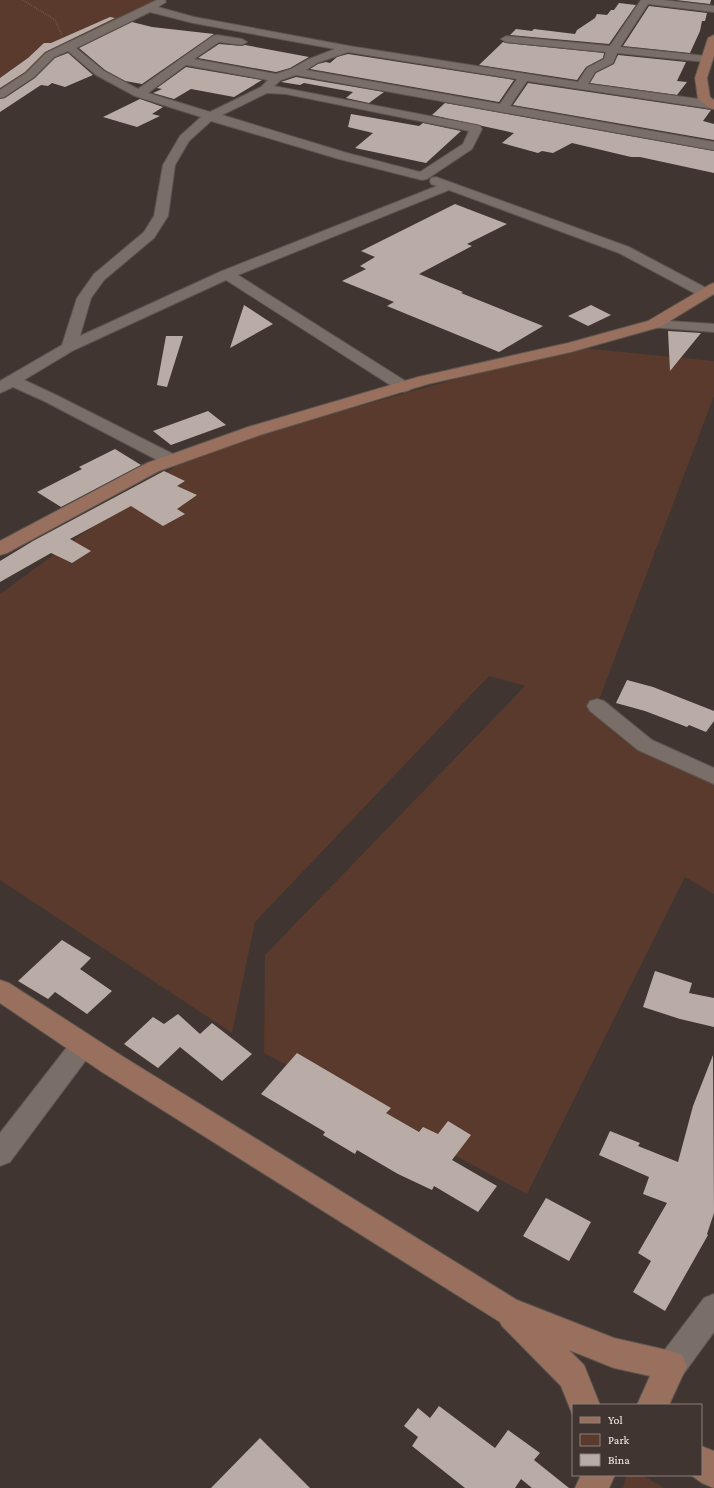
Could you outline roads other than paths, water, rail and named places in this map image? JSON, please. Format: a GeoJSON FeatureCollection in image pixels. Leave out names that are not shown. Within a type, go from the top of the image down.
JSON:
{"type":"FeatureCollection","features":[{"type":"Feature","properties":{"kind":"street"},"geometry":{"type":"LineString","coordinates":[[0,95],[30,75],[50,54],[69,47],[165,0]]}},
{"type":"Feature","properties":{"kind":"street"},"geometry":{"type":"LineString","coordinates":[[581,86],[590,70],[609,61],[613,49],[645,1],[714,9]]}},
{"type":"Feature","properties":{"kind":"street"},"geometry":{"type":"LineString","coordinates":[[148,8],[193,20],[347,49],[581,86],[714,105]]}},
{"type":"Feature","properties":{"kind":"street"},"geometry":{"type":"LineString","coordinates":[[139,94],[217,38],[256,44]]}},
{"type":"Feature","properties":{"kind":"street"},"geometry":{"type":"LineString","coordinates":[[714,38],[701,78],[704,99],[714,105]]}},
{"type":"Feature","properties":{"kind":"street"},"geometry":{"type":"LineString","coordinates":[[506,39],[706,59]]}},
{"type":"Feature","properties":{"kind":"street"},"geometry":{"type":"LineString","coordinates":[[69,47],[100,73],[139,94],[343,156],[422,176],[624,250],[709,290]]}},
{"type":"Feature","properties":{"kind":"street"},"geometry":{"type":"LineString","coordinates":[[69,347],[84,298],[99,277],[149,235],[161,216],[169,165],[184,139],[210,116],[264,89],[277,78],[313,61],[347,49]]}},
{"type":"Feature","properties":{"kind":"street"},"geometry":{"type":"LineString","coordinates":[[303,52],[327,56]]}},
{"type":"Feature","properties":{"kind":"street"},"geometry":{"type":"LineString","coordinates":[[184,61],[277,78]]}},
{"type":"Feature","properties":{"kind":"street"},"geometry":{"type":"LineString","coordinates":[[294,71],[714,146]]}},
{"type":"Feature","properties":{"kind":"street"},"geometry":{"type":"LineString","coordinates":[[502,109],[524,77]]}},
{"type":"Feature","properties":{"kind":"street"},"geometry":{"type":"LineString","coordinates":[[264,89],[286,91],[476,129],[468,146],[422,176]]}},
{"type":"Feature","properties":{"kind":"street"},"geometry":{"type":"LineString","coordinates":[[6,385],[69,347],[227,274],[448,186]]}},
{"type":"Feature","properties":{"kind":"street"},"geometry":{"type":"LineString","coordinates":[[227,274],[404,387]]}},
{"type":"Feature","properties":{"kind":"street"},"geometry":{"type":"LineString","coordinates":[[0,549],[154,467],[171,460],[254,431],[424,380],[571,347],[654,324],[709,290]]}},
{"type":"Feature","properties":{"kind":"street"},"geometry":{"type":"LineString","coordinates":[[654,324],[714,328]]}},
{"type":"Feature","properties":{"kind":"street"},"geometry":{"type":"LineString","coordinates":[[6,385],[50,398],[171,460]]}},
{"type":"Feature","properties":{"kind":"street"},"geometry":{"type":"LineString","coordinates":[[597,706],[646,746],[714,777]]}},
{"type":"Feature","properties":{"kind":"street"},"geometry":{"type":"LineString","coordinates":[[0,990],[82,1045],[506,1310],[614,1353],[671,1366]]}},
{"type":"Feature","properties":{"kind":"street"},"geometry":{"type":"LineString","coordinates":[[0,1154],[82,1045]]}},
{"type":"Feature","properties":{"kind":"street"},"geometry":{"type":"LineString","coordinates":[[654,1404],[671,1366],[714,1308]]}},
{"type":"Feature","properties":{"kind":"street"},"geometry":{"type":"LineString","coordinates":[[506,1310],[573,1376],[584,1404]]}},
{"type":"Feature","properties":{"kind":"street"},"geometry":{"type":"LineString","coordinates":[[702,1463],[714,1471]]}},
{"type":"Feature","properties":{"kind":"street"},"geometry":{"type":"LineString","coordinates":[[592,1488],[598,1476]]}}]}
